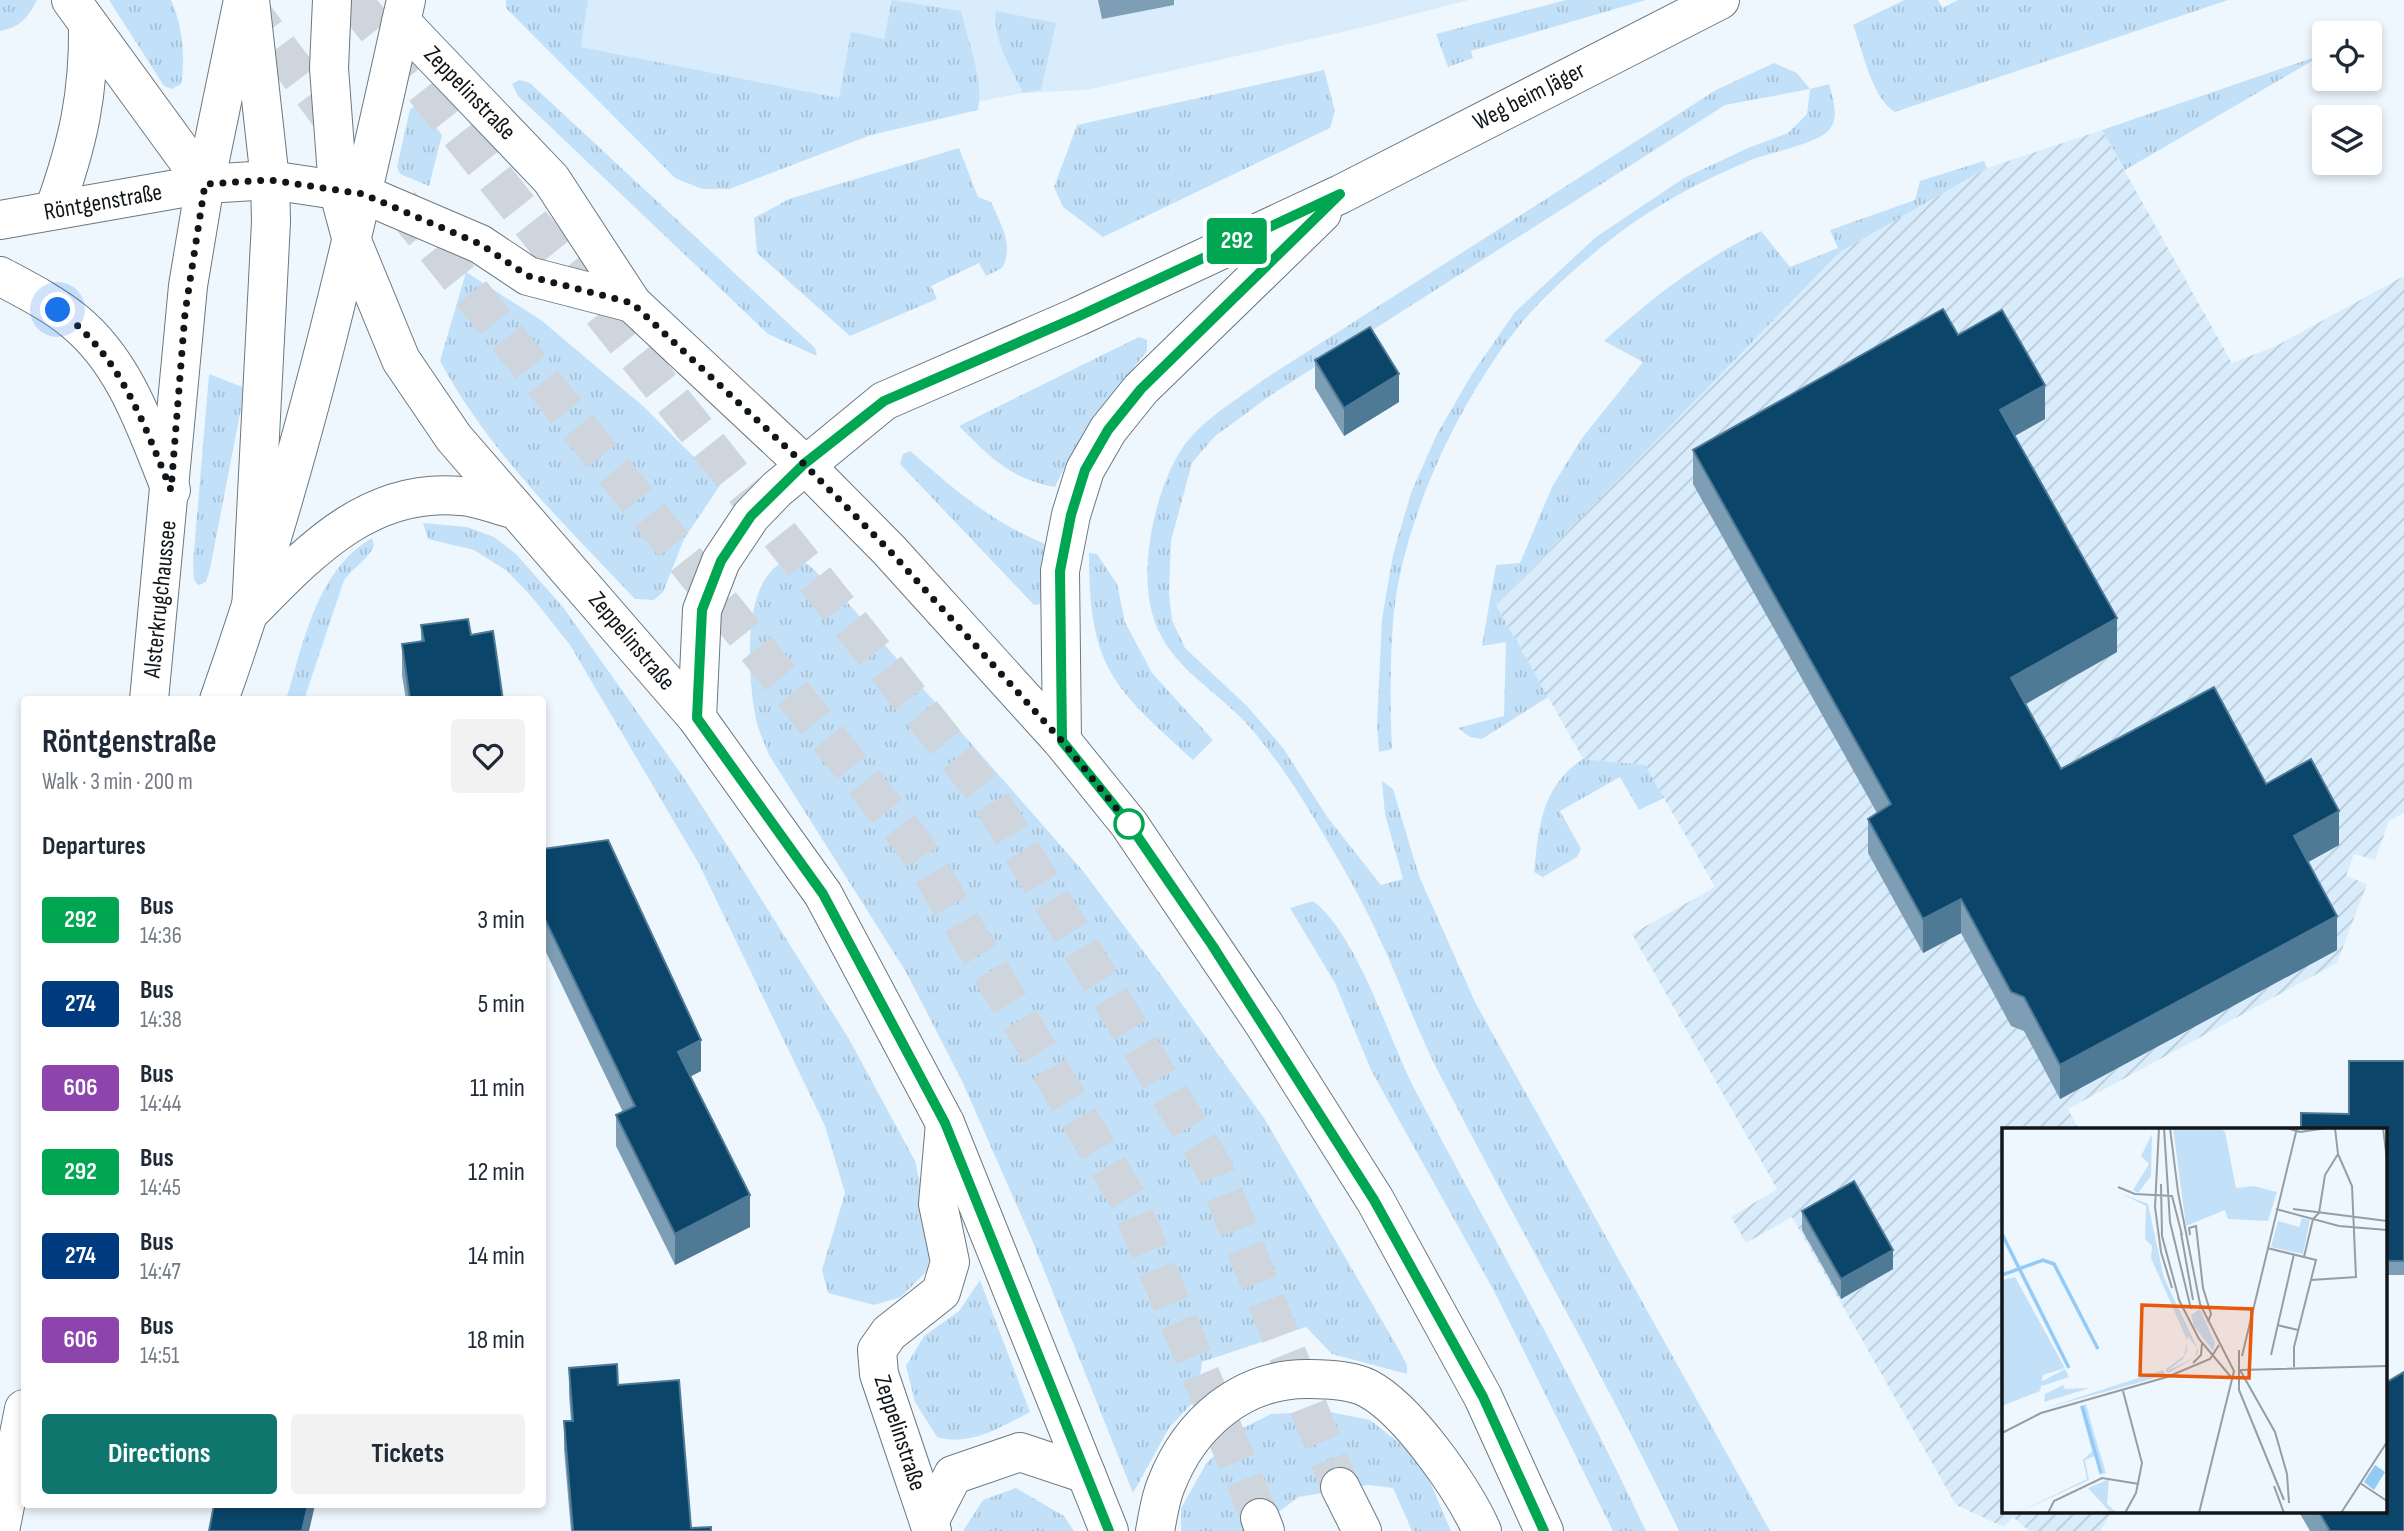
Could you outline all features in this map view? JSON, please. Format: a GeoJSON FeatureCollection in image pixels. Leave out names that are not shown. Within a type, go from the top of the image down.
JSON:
{"type":"FeatureCollection","features":[{"type":"Feature","properties":{"kind":"main road","name":"Alsterkrugchaussee"},"geometry":{"type":"LineString","coordinates":[[149,696],[171,490],[185,313],[205,184],[243,0]]}},
{"type":"Feature","properties":{"kind":"main road"},"geometry":{"type":"LineString","coordinates":[[250,0],[270,180],[269,290],[256,463],[251,611]]}},
{"type":"Feature","properties":{"kind":"main road"},"geometry":{"type":"LineString","coordinates":[[220,696],[251,611],[352,242],[351,192],[329,68],[332,0]]}},
{"type":"Feature","properties":{"kind":"main road","name":"Weg beim Jäger"},"geometry":{"type":"LineString","coordinates":[[697,718],[702,610],[721,561],[751,516],[804,464],[884,401],[1077,317],[1340,194],[1720,0]]}},
{"type":"Feature","properties":{"kind":"main road"},"geometry":{"type":"LineString","coordinates":[[351,192],[403,11]]}},
{"type":"Feature","properties":{"kind":"main road","name":"Zeppelinstraße"},"geometry":{"type":"LineString","coordinates":[[403,11],[551,179],[632,303],[804,464],[889,550],[1062,741],[1129,824],[1212,945],[1374,1200],[1483,1397],[1544,1531]]}},
{"type":"Feature","properties":{"kind":"main road"},"geometry":{"type":"LineString","coordinates":[[79,12],[205,184]]}},
{"type":"Feature","properties":{"kind":"main road"},"geometry":{"type":"LineString","coordinates":[[54,211],[81,126],[88,76],[79,12]]}},
{"type":"Feature","properties":{"kind":"main road","name":"Zeppelinstraße"},"geometry":{"type":"LineString","coordinates":[[205,184],[270,180],[351,192],[480,244],[528,276],[632,303]]}},
{"type":"Feature","properties":{"kind":"main road","name":"Röntgenstraße"},"geometry":{"type":"LineString","coordinates":[[0,220],[205,184]]}},
{"type":"Feature","properties":{"kind":"main road","name":"Weg beim Jäger"},"geometry":{"type":"LineString","coordinates":[[1062,741],[1060,571],[1071,515],[1085,470],[1108,430],[1141,389],[1340,194]]}},
{"type":"Feature","properties":{"kind":"main road","name":"Zeppelinstraße"},"geometry":{"type":"LineString","coordinates":[[352,242],[401,360],[454,439],[513,509],[565,563],[697,718],[823,894],[945,1123],[1109,1531]]}},
{"type":"Feature","properties":{"kind":"main road"},"geometry":{"type":"LineString","coordinates":[[0,276],[39,297],[76,323],[108,358],[135,401],[171,490]]}},
{"type":"Feature","properties":{"kind":"main road"},"geometry":{"type":"LineString","coordinates":[[251,611],[303,558],[344,524],[391,504],[428,496],[462,496],[513,509]]}},
{"type":"Feature","properties":{"kind":"main road","name":"Zeppelinstraße"},"geometry":{"type":"LineString","coordinates":[[930,1527],[879,1374],[877,1350],[889,1333],[941,1292],[950,1262],[938,1204],[945,1123]]}},
{"type":"Feature","properties":{"kind":"main road"},"geometry":{"type":"LineString","coordinates":[[1155,1531],[1165,1487],[1180,1454],[1201,1429],[1227,1404],[1254,1387],[1292,1378],[1324,1379],[1366,1388],[1405,1416],[1471,1507],[1482,1531]]}},
{"type":"Feature","properties":{"kind":"main road"},"geometry":{"type":"LineString","coordinates":[[0,1531],[21,1424]]}},
{"type":"Feature","properties":{"kind":"main road","name":"Zeppelinstraße"},"geometry":{"type":"LineString","coordinates":[[930,1527],[953,1475],[1020,1452],[1086,1474]]}},
{"type":"Feature","properties":{"kind":"main road"},"geometry":{"type":"LineString","coordinates":[[1355,1531],[1340,1488],[1362,1531]]}},
{"type":"Feature","properties":{"kind":"shaded area"},"geometry":{"type":"Polygon","coordinates":[[[562,0],[1469,0],[1360,28],[1086,90],[1023,93],[855,125],[565,64],[562,0]]]}},
{"type":"Feature","properties":{"kind":"shaded area"},"geometry":{"type":"Polygon","coordinates":[[[2102,130],[2232,363],[2276,346],[2404,276],[2404,813],[2389,821],[2375,860],[2354,854],[2346,876],[2367,884],[2337,963],[2068,1109],[2078,1128],[2002,1128],[2002,1514],[2111,1514],[2100,1531],[2029,1531],[2013,1517],[2004,1527],[1956,1505],[1792,1217],[1746,1243],[1731,1217],[1777,1189],[1632,934],[1715,887],[1645,765],[1583,759],[1496,605],[1840,252],[1987,168],[2102,130]]]}},
{"type":"Feature","properties":{"kind":"green space"},"geometry":{"type":"Polygon","coordinates":[[[0,0],[37,0],[23,21],[0,31],[0,0]]]}},
{"type":"Feature","properties":{"kind":"green space"},"geometry":{"type":"Polygon","coordinates":[[[109,0],[171,0],[182,41],[181,84],[172,89],[164,86],[109,0]]]}},
{"type":"Feature","properties":{"kind":"green space"},"geometry":{"type":"Polygon","coordinates":[[[506,0],[588,0],[581,47],[839,98],[851,32],[884,39],[892,0],[961,11],[977,73],[978,110],[871,135],[729,189],[702,189],[675,178],[506,8],[506,0]]]}},
{"type":"Feature","properties":{"kind":"green space"},"geometry":{"type":"Polygon","coordinates":[[[1566,0],[1646,0],[1471,51],[1473,58],[1448,67],[1436,34],[1566,0]]]}},
{"type":"Feature","properties":{"kind":"green space"},"geometry":{"type":"Polygon","coordinates":[[[1904,0],[1938,0],[1942,8],[1958,0],[2228,0],[1895,112],[1887,106],[1874,86],[1853,25],[1904,0]]]}},
{"type":"Feature","properties":{"kind":"green space"},"geometry":{"type":"Polygon","coordinates":[[[996,11],[1056,23],[1041,90],[1023,93],[1000,43],[996,11]]]}},
{"type":"Feature","properties":{"kind":"green space"},"geometry":{"type":"Polygon","coordinates":[[[2312,58],[2312,61],[2125,170],[2102,130],[2312,58]]]}},
{"type":"Feature","properties":{"kind":"green space"},"geometry":{"type":"Polygon","coordinates":[[[1774,63],[1797,73],[1810,89],[1725,105],[1271,395],[1214,437],[1192,463],[1171,541],[1169,594],[1172,620],[1185,648],[1247,706],[1283,748],[1328,818],[1381,885],[1403,879],[1385,814],[1382,781],[1393,789],[1419,876],[1475,1002],[1770,1531],[1679,1531],[1622,1416],[1441,1077],[1353,886],[1299,794],[1264,745],[1246,723],[1187,669],[1166,644],[1152,613],[1147,573],[1157,507],[1172,467],[1189,440],[1219,412],[1263,380],[1716,90],[1774,63]]]}},
{"type":"Feature","properties":{"kind":"green space"},"geometry":{"type":"Polygon","coordinates":[[[1324,70],[1335,111],[1330,128],[1103,237],[1063,207],[1054,187],[1077,125],[1324,70]]]}},
{"type":"Feature","properties":{"kind":"green space"},"geometry":{"type":"Polygon","coordinates":[[[520,80],[530,83],[815,348],[817,356],[768,334],[518,96],[512,84],[520,80]]]}},
{"type":"Feature","properties":{"kind":"green space"},"geometry":{"type":"Polygon","coordinates":[[[1829,84],[1835,116],[1826,133],[1801,145],[1751,160],[1713,177],[1675,197],[1622,231],[1573,271],[1532,310],[1500,351],[1457,423],[1438,462],[1408,543],[1398,583],[1393,622],[1392,749],[1379,752],[1377,724],[1382,619],[1393,555],[1411,493],[1437,434],[1472,374],[1515,312],[1596,237],[1684,178],[1748,148],[1788,133],[1807,114],[1810,89],[1829,84]]]}},
{"type":"Feature","properties":{"kind":"green space"},"geometry":{"type":"Polygon","coordinates":[[[419,105],[442,135],[429,186],[400,174],[397,167],[410,109],[419,105]]]}},
{"type":"Feature","properties":{"kind":"green space"},"geometry":{"type":"Polygon","coordinates":[[[959,148],[978,197],[991,202],[1002,226],[1007,251],[1002,268],[986,276],[979,263],[931,286],[937,299],[850,336],[757,253],[754,218],[789,199],[959,148]]]}},
{"type":"Feature","properties":{"kind":"green space"},"geometry":{"type":"Polygon","coordinates":[[[1984,161],[1987,168],[1840,252],[1496,605],[1548,697],[1482,739],[1470,737],[1458,728],[1504,716],[1506,642],[1482,646],[1496,565],[1520,563],[1552,487],[1582,438],[1643,362],[1604,341],[1679,280],[1718,254],[1761,231],[1790,267],[1838,248],[1830,230],[1915,200],[1920,181],[1984,161]]]}},
{"type":"Feature","properties":{"kind":"green space"},"geometry":{"type":"Polygon","coordinates":[[[466,272],[541,320],[643,406],[721,484],[684,539],[663,592],[654,600],[635,599],[555,515],[481,426],[440,361],[466,272]]]}},
{"type":"Feature","properties":{"kind":"green space"},"geometry":{"type":"Polygon","coordinates":[[[1139,337],[1147,340],[1147,351],[1085,433],[1055,487],[1013,472],[991,457],[959,426],[1139,337]]]}},
{"type":"Feature","properties":{"kind":"green space"},"geometry":{"type":"Polygon","coordinates":[[[209,374],[245,388],[210,569],[206,582],[199,585],[194,580],[193,563],[209,374]]]}},
{"type":"Feature","properties":{"kind":"green space"},"geometry":{"type":"Polygon","coordinates":[[[910,451],[990,515],[1045,544],[1040,604],[1034,605],[900,464],[903,454],[910,451]]]}},
{"type":"Feature","properties":{"kind":"green space"},"geometry":{"type":"Polygon","coordinates":[[[423,523],[467,527],[494,537],[516,554],[563,607],[684,778],[849,1039],[915,1161],[934,1244],[926,1272],[901,1297],[874,1305],[828,1293],[822,1270],[845,1193],[825,1126],[699,864],[570,645],[507,571],[474,550],[428,539],[423,523]]]}},
{"type":"Feature","properties":{"kind":"green space"},"geometry":{"type":"Polygon","coordinates":[[[372,538],[374,546],[371,551],[344,580],[305,696],[287,696],[306,632],[325,588],[337,569],[353,552],[372,538]]]}},
{"type":"Feature","properties":{"kind":"green space"},"geometry":{"type":"Polygon","coordinates":[[[1089,553],[1097,554],[1117,584],[1125,622],[1152,673],[1213,740],[1193,760],[1143,713],[1111,672],[1101,650],[1094,623],[1089,553]]]}},
{"type":"Feature","properties":{"kind":"green space"},"geometry":{"type":"Polygon","coordinates":[[[789,560],[808,564],[848,603],[1083,871],[1264,1118],[1398,1348],[1407,1365],[1407,1374],[1332,1354],[1306,1327],[1202,1362],[1197,1398],[1169,1428],[1133,1493],[1032,1240],[962,1081],[906,972],[769,755],[761,735],[752,697],[751,628],[762,584],[773,569],[789,560]]]}},
{"type":"Feature","properties":{"kind":"green space"},"geometry":{"type":"Polygon","coordinates":[[[1583,759],[1645,765],[1664,798],[1639,810],[1620,777],[1560,811],[1581,849],[1577,857],[1543,877],[1534,872],[1545,809],[1558,782],[1583,759]]]}},
{"type":"Feature","properties":{"kind":"green space"},"geometry":{"type":"Polygon","coordinates":[[[1313,901],[1329,917],[1358,962],[1415,1090],[1562,1364],[1646,1531],[1613,1531],[1494,1291],[1371,1070],[1335,983],[1290,908],[1313,901]]]}},
{"type":"Feature","properties":{"kind":"green space"},"geometry":{"type":"Polygon","coordinates":[[[980,1280],[1030,1412],[985,1434],[961,1439],[937,1437],[915,1402],[906,1366],[924,1336],[959,1311],[980,1280]]]}},
{"type":"Feature","properties":{"kind":"green space"},"geometry":{"type":"Polygon","coordinates":[[[1325,1411],[1370,1420],[1420,1459],[1451,1531],[1412,1531],[1393,1488],[1368,1485],[1299,1497],[1252,1531],[1181,1531],[1181,1508],[1206,1464],[1239,1430],[1271,1414],[1325,1411]]]}},
{"type":"Feature","properties":{"kind":"green space"},"geometry":{"type":"Polygon","coordinates":[[[1016,1488],[1064,1516],[1074,1531],[963,1531],[983,1500],[1016,1488]]]}},
{"type":"Feature","properties":{"kind":"building"},"geometry":{"type":"Polygon","coordinates":[[[1943,309],[1958,335],[2002,310],[2045,385],[2000,410],[2117,618],[2011,678],[2061,769],[2214,687],[2266,784],[2311,759],[2339,811],[2294,836],[2337,916],[2060,1065],[2024,997],[2011,992],[1961,899],[1923,919],[1868,819],[1891,804],[1693,450],[1943,309]]]}},
{"type":"Feature","properties":{"kind":"building"},"geometry":{"type":"Polygon","coordinates":[[[1370,327],[1399,374],[1344,408],[1315,360],[1370,327]]]}},
{"type":"Feature","properties":{"kind":"building"},"geometry":{"type":"Polygon","coordinates":[[[468,619],[471,635],[493,631],[502,696],[409,696],[402,644],[424,641],[421,625],[468,619]]]}},
{"type":"Feature","properties":{"kind":"building"},"geometry":{"type":"Polygon","coordinates":[[[608,840],[701,1040],[678,1052],[750,1195],[675,1234],[616,1115],[635,1106],[546,921],[546,848],[608,840]]]}},
{"type":"Feature","properties":{"kind":"building"},"geometry":{"type":"Polygon","coordinates":[[[2349,1061],[2404,1061],[2404,1261],[2386,1261],[2386,1128],[2301,1128],[2301,1113],[2349,1114],[2349,1061]]]}},
{"type":"Feature","properties":{"kind":"building"},"geometry":{"type":"Polygon","coordinates":[[[1854,1181],[1893,1250],[1841,1279],[1802,1211],[1854,1181]]]}},
{"type":"Feature","properties":{"kind":"building"},"geometry":{"type":"Polygon","coordinates":[[[617,1364],[618,1385],[679,1380],[691,1528],[711,1527],[711,1531],[573,1531],[564,1421],[573,1421],[569,1368],[617,1364]]]}},
{"type":"Feature","properties":{"kind":"building"},"geometry":{"type":"Polygon","coordinates":[[[2404,1372],[2404,1531],[2330,1531],[2320,1514],[2386,1514],[2386,1382],[2404,1372]]]}},
{"type":"Feature","properties":{"kind":"building"},"geometry":{"type":"Polygon","coordinates":[[[213,1508],[307,1508],[302,1531],[209,1531],[213,1508]]]}},
{"type":"Feature","properties":{"kind":"tunnel"},"geometry":{"type":"LineString","coordinates":[[353,0],[989,797],[1214,1168],[1340,1487]]}},
{"type":"Feature","properties":{"kind":"tunnel"},"geometry":{"type":"LineString","coordinates":[[244,2],[344,135]]}},
{"type":"Feature","properties":{"kind":"tunnel"},"geometry":{"type":"LineString","coordinates":[[400,204],[915,846],[1129,1201],[1260,1518]]}},
{"type":"Feature","properties":{"kind":"bus line","name":"292"},"geometry":{"type":"LineString","coordinates":[[1109,1531],[945,1123],[823,894],[697,718],[702,610],[721,561],[751,516],[804,464],[884,401],[1077,317],[1340,194],[1192,342],[1141,389],[1108,430],[1085,470],[1071,515],[1060,571],[1062,741],[1129,824],[1317,1106],[1374,1200],[1483,1397],[1544,1531]]}},
{"type":"Feature","properties":{"kind":"route"},"geometry":{"type":"LineString","coordinates":[[58,310],[76,323],[108,358],[135,401],[171,490],[185,313],[205,184],[270,180],[363,194],[439,224],[480,244],[528,276],[632,303],[804,464],[889,550],[1062,741],[1129,824]]}}]}
